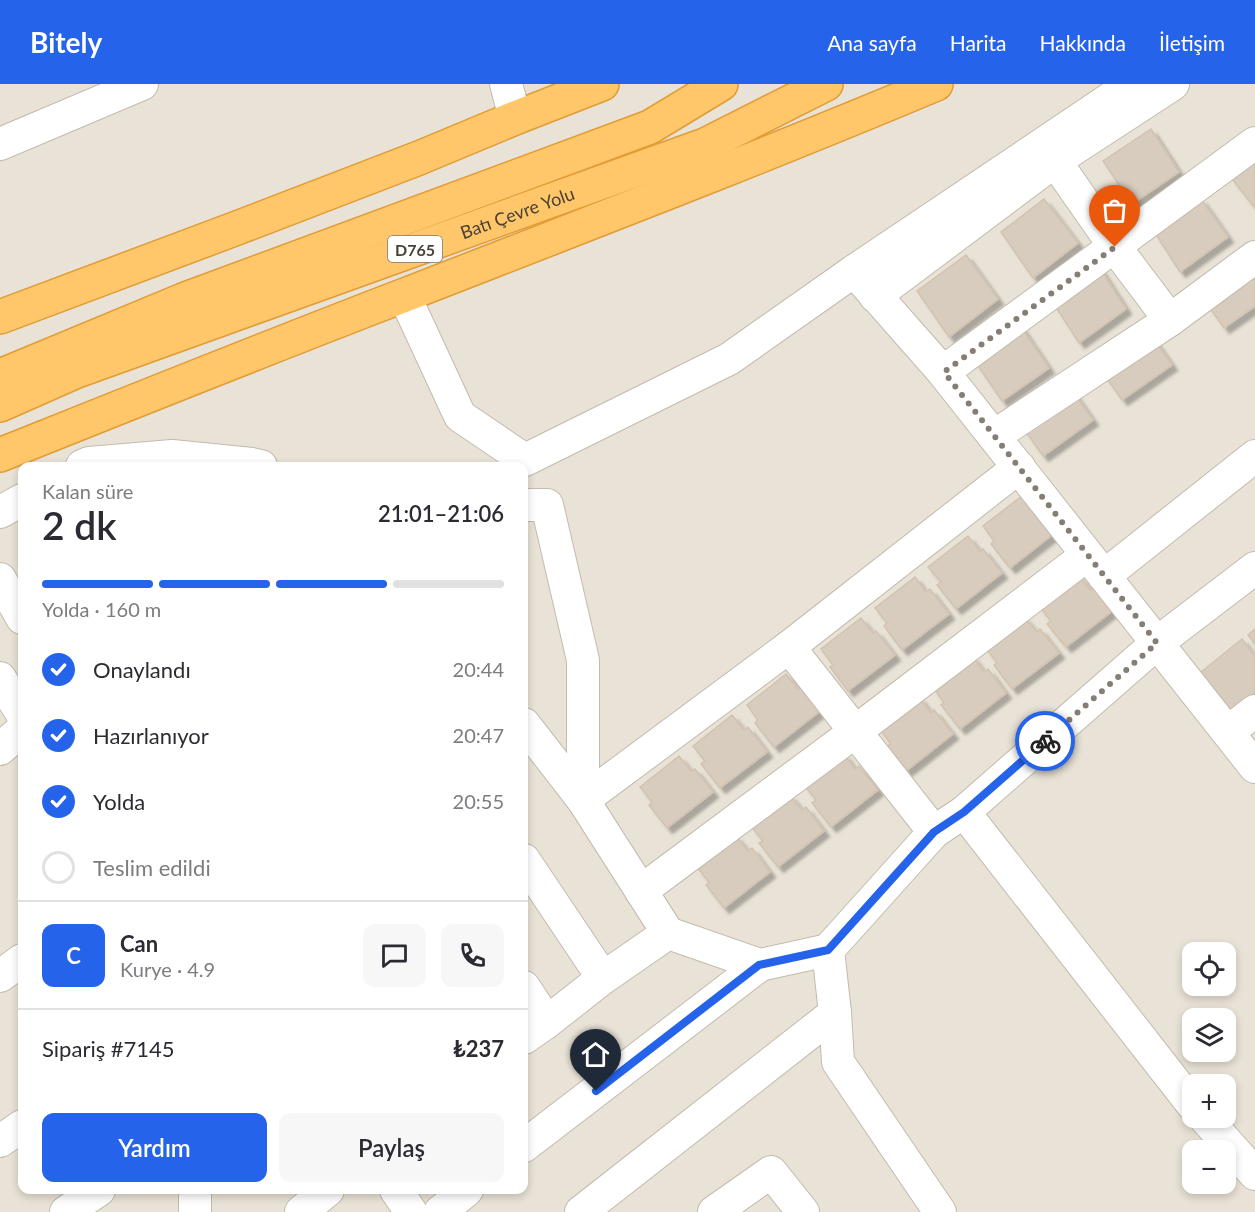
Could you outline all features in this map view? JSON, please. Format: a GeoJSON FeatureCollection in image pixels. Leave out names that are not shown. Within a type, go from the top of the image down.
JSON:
{"type":"FeatureCollection","features":[{"type":"Feature","properties":{"kind":"highway"},"geometry":{"type":"LineString","coordinates":[[0,317],[419,158],[602,84]]}},
{"type":"Feature","properties":{"kind":"highway","name":"D765"},"geometry":{"type":"LineString","coordinates":[[0,376],[183,300],[650,127],[722,84]]}},
{"type":"Feature","properties":{"kind":"highway","name":"Batı Çevre Yolu"},"geometry":{"type":"LineString","coordinates":[[0,405],[76,371],[705,145],[826,84]]}},
{"type":"Feature","properties":{"kind":"highway"},"geometry":{"type":"LineString","coordinates":[[0,454],[617,213],[936,84]]}},
{"type":"Feature","properties":{"kind":"street"},"geometry":{"type":"LineString","coordinates":[[0,144],[142,84]]}},
{"type":"Feature","properties":{"kind":"street"},"geometry":{"type":"LineString","coordinates":[[506,84],[515,118]]}},
{"type":"Feature","properties":{"kind":"street"},"geometry":{"type":"LineString","coordinates":[[404,295],[460,416],[525,460],[729,358],[1132,84]]}},
{"type":"Feature","properties":{"kind":"street"},"geometry":{"type":"LineString","coordinates":[[875,296],[1055,160],[1173,84]]}},
{"type":"Feature","properties":{"kind":"street"},"geometry":{"type":"LineString","coordinates":[[944,372],[1255,143]]}},
{"type":"Feature","properties":{"kind":"street"},"geometry":{"type":"LineString","coordinates":[[1055,160],[1115,247],[1170,320]]}},
{"type":"Feature","properties":{"kind":"street"},"geometry":{"type":"LineString","coordinates":[[994,436],[1170,320],[1255,257]]}},
{"type":"Feature","properties":{"kind":"street"},"geometry":{"type":"LineString","coordinates":[[854,271],[944,372],[1255,767]]}},
{"type":"Feature","properties":{"kind":"street"},"geometry":{"type":"LineString","coordinates":[[641,891],[856,731],[1255,456]]}},
{"type":"Feature","properties":{"kind":"street"},"geometry":{"type":"LineString","coordinates":[[152,462],[190,462]]}},
{"type":"Feature","properties":{"kind":"street"},"geometry":{"type":"LineString","coordinates":[[583,800],[789,648],[1019,467]]}},
{"type":"Feature","properties":{"kind":"street"},"geometry":{"type":"LineString","coordinates":[[528,474],[535,505],[583,660],[583,800]]}},
{"type":"Feature","properties":{"kind":"street"},"geometry":{"type":"LineString","coordinates":[[0,512],[18,502]]}},
{"type":"Feature","properties":{"kind":"street"},"geometry":{"type":"LineString","coordinates":[[528,1143],[759,965],[828,950],[934,832],[964,812],[1157,643],[1255,568]]}},
{"type":"Feature","properties":{"kind":"street"},"geometry":{"type":"LineString","coordinates":[[0,579],[18,611]]}},
{"type":"Feature","properties":{"kind":"street"},"geometry":{"type":"LineString","coordinates":[[789,648],[934,832]]}},
{"type":"Feature","properties":{"kind":"street"},"geometry":{"type":"LineString","coordinates":[[0,678],[18,707]]}},
{"type":"Feature","properties":{"kind":"street"},"geometry":{"type":"LineString","coordinates":[[1228,732],[1255,711]]}},
{"type":"Feature","properties":{"kind":"street"},"geometry":{"type":"LineString","coordinates":[[528,729],[583,800],[668,933],[759,965]]}},
{"type":"Feature","properties":{"kind":"street"},"geometry":{"type":"LineString","coordinates":[[0,749],[18,733]]}},
{"type":"Feature","properties":{"kind":"street"},"geometry":{"type":"LineString","coordinates":[[964,812],[1182,1091]]}},
{"type":"Feature","properties":{"kind":"street"},"geometry":{"type":"LineString","coordinates":[[528,866],[603,978]]}},
{"type":"Feature","properties":{"kind":"street"},"geometry":{"type":"LineString","coordinates":[[528,1003],[535,1030],[603,978],[668,933]]}},
{"type":"Feature","properties":{"kind":"street"},"geometry":{"type":"LineString","coordinates":[[828,950],[838,1062],[940,1212]]}},
{"type":"Feature","properties":{"kind":"street"},"geometry":{"type":"LineString","coordinates":[[0,976],[18,963]]}},
{"type":"Feature","properties":{"kind":"street"},"geometry":{"type":"LineString","coordinates":[[581,1212],[835,1013]]}},
{"type":"Feature","properties":{"kind":"street"},"geometry":{"type":"LineString","coordinates":[[0,1141],[18,1128]]}},
{"type":"Feature","properties":{"kind":"street"},"geometry":{"type":"LineString","coordinates":[[1214,1128],[1255,1174]]}},
{"type":"Feature","properties":{"kind":"street"},"geometry":{"type":"LineString","coordinates":[[714,1212],[771,1172],[803,1212]]}},
{"type":"Feature","properties":{"kind":"street"},"geometry":{"type":"LineString","coordinates":[[66,1212],[93,1194]]}},
{"type":"Feature","properties":{"kind":"street"},"geometry":{"type":"LineString","coordinates":[[195,1194],[195,1212]]}},
{"type":"Feature","properties":{"kind":"street"},"geometry":{"type":"LineString","coordinates":[[301,1212],[323,1194]]}},
{"type":"Feature","properties":{"kind":"street"},"geometry":{"type":"LineString","coordinates":[[399,1194],[411,1212]]}},
{"type":"Feature","properties":{"kind":"shaded area"},"geometry":{"type":"Polygon","coordinates":[[[0,84],[1255,84],[1255,1212],[0,1212],[0,84]]]}},
{"type":"Feature","properties":{"kind":"building"},"geometry":{"type":"Polygon","coordinates":[[[1151,129],[1179,172],[1132,204],[1103,161],[1151,129]]]}},
{"type":"Feature","properties":{"kind":"building"},"geometry":{"type":"Polygon","coordinates":[[[1255,161],[1255,208],[1232,179],[1255,161]]]}},
{"type":"Feature","properties":{"kind":"building"},"geometry":{"type":"Polygon","coordinates":[[[1044,199],[1078,243],[1033,278],[1001,232],[1044,199]]]}},
{"type":"Feature","properties":{"kind":"building"},"geometry":{"type":"Polygon","coordinates":[[[1201,199],[1228,237],[1180,272],[1155,233],[1201,199]]]}},
{"type":"Feature","properties":{"kind":"building"},"geometry":{"type":"Polygon","coordinates":[[[966,255],[998,299],[949,337],[917,291],[966,255]]]}},
{"type":"Feature","properties":{"kind":"building"},"geometry":{"type":"Polygon","coordinates":[[[1255,265],[1255,306],[1224,328],[1202,297],[1255,265]]]}},
{"type":"Feature","properties":{"kind":"building"},"geometry":{"type":"Polygon","coordinates":[[[1099,267],[1126,309],[1079,343],[1052,301],[1099,267]]]}},
{"type":"Feature","properties":{"kind":"building"},"geometry":{"type":"Polygon","coordinates":[[[1019,324],[1049,368],[1002,401],[972,357],[1019,324]]]}},
{"type":"Feature","properties":{"kind":"building"},"geometry":{"type":"Polygon","coordinates":[[[1150,334],[1172,365],[1122,400],[1101,370],[1150,334]]]}},
{"type":"Feature","properties":{"kind":"building"},"geometry":{"type":"Polygon","coordinates":[[[1071,389],[1093,420],[1043,456],[1021,425],[1071,389]]]}},
{"type":"Feature","properties":{"kind":"building"},"geometry":{"type":"Polygon","coordinates":[[[1022,496],[1056,532],[1010,568],[991,544],[994,541],[983,526],[1022,496]]]}},
{"type":"Feature","properties":{"kind":"building"},"geometry":{"type":"Polygon","coordinates":[[[968,536],[980,552],[983,549],[1002,573],[956,609],[937,585],[941,582],[928,567],[968,536]]]}},
{"type":"Feature","properties":{"kind":"building"},"geometry":{"type":"Polygon","coordinates":[[[1078,575],[1090,590],[1094,587],[1112,611],[1066,647],[1047,624],[1051,621],[1039,606],[1078,575]]]}},
{"type":"Feature","properties":{"kind":"building"},"geometry":{"type":"Polygon","coordinates":[[[915,577],[926,592],[930,589],[949,614],[902,650],[884,626],[887,623],[875,608],[915,577]]]}},
{"type":"Feature","properties":{"kind":"building"},"geometry":{"type":"Polygon","coordinates":[[[1024,617],[1037,632],[1040,629],[1059,653],[1012,689],[994,665],[997,663],[985,647],[1024,617]]]}},
{"type":"Feature","properties":{"kind":"building"},"geometry":{"type":"Polygon","coordinates":[[[861,618],[873,633],[876,631],[895,655],[848,691],[830,667],[833,665],[821,649],[861,618]]]}},
{"type":"Feature","properties":{"kind":"building"},"geometry":{"type":"Polygon","coordinates":[[[1255,629],[1255,644],[1248,635],[1255,629]]]}},
{"type":"Feature","properties":{"kind":"building"},"geometry":{"type":"Polygon","coordinates":[[[1242,639],[1255,656],[1255,692],[1230,712],[1196,676],[1242,639]]]}},
{"type":"Feature","properties":{"kind":"building"},"geometry":{"type":"Polygon","coordinates":[[[972,656],[984,672],[988,669],[1006,693],[960,729],[941,705],[944,703],[933,687],[972,656]]]}},
{"type":"Feature","properties":{"kind":"building"},"geometry":{"type":"Polygon","coordinates":[[[786,674],[798,689],[801,687],[820,711],[774,747],[755,723],[758,720],[747,705],[786,674]]]}},
{"type":"Feature","properties":{"kind":"building"},"geometry":{"type":"Polygon","coordinates":[[[919,697],[931,713],[934,710],[953,734],[906,771],[887,746],[891,744],[879,728],[919,697]]]}},
{"type":"Feature","properties":{"kind":"building"},"geometry":{"type":"Polygon","coordinates":[[[732,715],[744,730],[748,727],[767,752],[720,788],[701,764],[705,761],[693,746],[732,715]]]}},
{"type":"Feature","properties":{"kind":"building"},"geometry":{"type":"Polygon","coordinates":[[[844,754],[855,769],[859,766],[878,790],[831,827],[812,803],[816,800],[804,785],[844,754]]]}},
{"type":"Feature","properties":{"kind":"building"},"geometry":{"type":"Polygon","coordinates":[[[679,756],[691,771],[695,769],[713,792],[667,828],[649,805],[652,802],[640,787],[679,756]]]}},
{"type":"Feature","properties":{"kind":"building"},"geometry":{"type":"Polygon","coordinates":[[[790,795],[802,810],[806,807],[824,831],[778,867],[759,843],[763,841],[751,826],[790,795]]]}},
{"type":"Feature","properties":{"kind":"building"},"geometry":{"type":"Polygon","coordinates":[[[736,836],[748,851],[752,848],[770,872],[724,908],[706,885],[709,882],[697,867],[736,836]]]}},
{"type":"Feature","properties":{"kind":"way so far"},"geometry":{"type":"LineString","coordinates":[[1045,741],[1157,643],[944,372],[1115,247]]}},
{"type":"Feature","properties":{"kind":"route"},"geometry":{"type":"LineString","coordinates":[[596,1091],[759,965],[828,950],[934,832],[964,812],[1045,741]]}}]}
